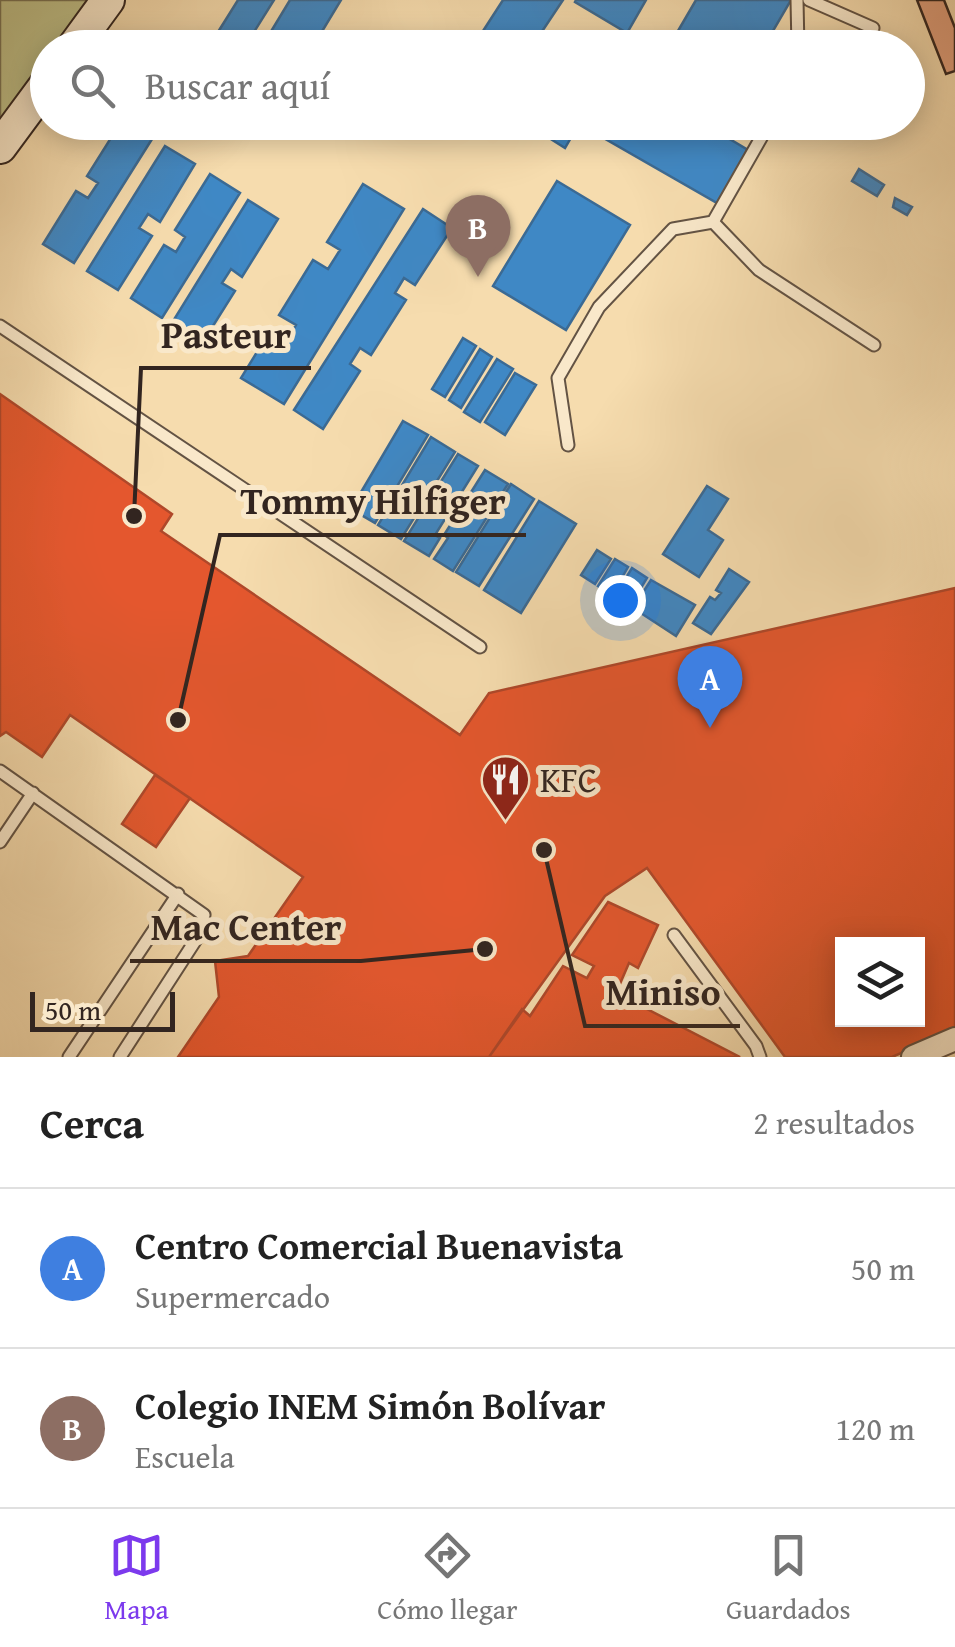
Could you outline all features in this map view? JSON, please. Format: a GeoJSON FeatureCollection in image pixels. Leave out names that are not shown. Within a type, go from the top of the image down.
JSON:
{"type":"FeatureCollection","features":[{"type":"Feature","properties":{"kind":"main road"},"geometry":{"type":"LineString","coordinates":[[86,30],[108,0]]}},
{"type":"Feature","properties":{"kind":"main road"},"geometry":{"type":"LineString","coordinates":[[0,147],[30,106]]}},
{"type":"Feature","properties":{"kind":"street"},"geometry":{"type":"LineString","coordinates":[[912,1057],[955,1039]]}},
{"type":"Feature","properties":{"kind":"lane"},"geometry":{"type":"LineString","coordinates":[[797,0],[798,30]]}},
{"type":"Feature","properties":{"kind":"lane"},"geometry":{"type":"LineString","coordinates":[[808,0],[873,28]]}},
{"type":"Feature","properties":{"kind":"lane"},"geometry":{"type":"LineString","coordinates":[[714,222],[760,140]]}},
{"type":"Feature","properties":{"kind":"lane"},"geometry":{"type":"LineString","coordinates":[[714,222],[758,270],[874,345]]}},
{"type":"Feature","properties":{"kind":"lane"},"geometry":{"type":"LineString","coordinates":[[568,445],[558,378],[599,307],[673,229],[714,222]]}},
{"type":"Feature","properties":{"kind":"lane"},"geometry":{"type":"LineString","coordinates":[[0,326],[480,648]]}},
{"type":"Feature","properties":{"kind":"lane"},"geometry":{"type":"LineString","coordinates":[[0,771],[204,915],[197,938],[120,1057]]}},
{"type":"Feature","properties":{"kind":"lane"},"geometry":{"type":"LineString","coordinates":[[0,842],[33,794]]}},
{"type":"Feature","properties":{"kind":"lane"},"geometry":{"type":"LineString","coordinates":[[68,1057],[178,894]]}},
{"type":"Feature","properties":{"kind":"lane"},"geometry":{"type":"LineString","coordinates":[[674,935],[756,1046],[760,1057]]}},
{"type":"Feature","properties":{"kind":"green space"},"geometry":{"type":"Polygon","coordinates":[[[0,0],[96,0],[72,30],[30,30],[30,85],[0,125],[0,0]]]}},
{"type":"Feature","properties":{"kind":"building: Comercios"},"geometry":{"type":"Polygon","coordinates":[[[0,394],[172,514],[161,531],[460,735],[489,693],[955,588],[955,1030],[892,1057],[785,1057],[647,868],[605,896],[489,1057],[178,1057],[219,997],[215,961],[248,956],[303,877],[70,715],[42,757],[6,732],[0,736],[0,394]]]}},
{"type":"Feature","properties":{"kind":"building: Comercios"},"geometry":{"type":"Polygon","coordinates":[[[155,775],[190,798],[156,847],[122,824],[155,775]]]}},
{"type":"Feature","properties":{"kind":"building: Comercios"},"geometry":{"type":"Polygon","coordinates":[[[608,902],[658,925],[638,968],[629,963],[616,993],[740,1057],[489,1057],[522,1009],[530,1016],[563,966],[587,978],[594,966],[572,955],[608,902]]]}},
{"type":"Feature","properties":{"kind":"building: Escuelas"},"geometry":{"type":"Polygon","coordinates":[[[238,0],[274,0],[255,30],[219,30],[238,0]]]}},
{"type":"Feature","properties":{"kind":"building: Escuelas"},"geometry":{"type":"Polygon","coordinates":[[[290,0],[341,0],[323,30],[272,30],[290,0]]]}},
{"type":"Feature","properties":{"kind":"building: Escuelas"},"geometry":{"type":"Polygon","coordinates":[[[503,0],[563,0],[543,30],[484,30],[503,0]]]}},
{"type":"Feature","properties":{"kind":"building: Escuelas"},"geometry":{"type":"Polygon","coordinates":[[[646,0],[629,30],[622,30],[575,2],[646,0]]]}},
{"type":"Feature","properties":{"kind":"building: Escuelas"},"geometry":{"type":"Polygon","coordinates":[[[696,0],[791,0],[774,30],[678,30],[696,0]]]}},
{"type":"Feature","properties":{"kind":"building: Escuelas"},"geometry":{"type":"Polygon","coordinates":[[[110,140],[151,140],[74,263],[43,244],[76,191],[88,198],[98,183],[87,176],[110,140]]]}},
{"type":"Feature","properties":{"kind":"building: Escuelas"},"geometry":{"type":"Polygon","coordinates":[[[552,140],[570,140],[565,148],[552,140]]]}},
{"type":"Feature","properties":{"kind":"building: Escuelas"},"geometry":{"type":"Polygon","coordinates":[[[607,140],[731,140],[748,150],[717,203],[607,140]]]}},
{"type":"Feature","properties":{"kind":"building: Escuelas"},"geometry":{"type":"Polygon","coordinates":[[[165,146],[195,164],[160,222],[148,214],[139,228],[152,236],[118,290],[87,271],[165,146]]]}},
{"type":"Feature","properties":{"kind":"building: Escuelas"},"geometry":{"type":"Polygon","coordinates":[[[859,169],[884,185],[877,196],[852,181],[859,169]]]}},
{"type":"Feature","properties":{"kind":"building: Escuelas"},"geometry":{"type":"Polygon","coordinates":[[[210,174],[240,193],[162,318],[131,298],[164,245],[176,252],[185,237],[175,230],[210,174]]]}},
{"type":"Feature","properties":{"kind":"building: Escuelas"},"geometry":{"type":"Polygon","coordinates":[[[557,181],[630,225],[566,330],[493,286],[557,181]]]}},
{"type":"Feature","properties":{"kind":"building: Escuelas"},"geometry":{"type":"Polygon","coordinates":[[[363,184],[404,209],[284,404],[241,378],[270,331],[286,342],[296,325],[279,315],[313,260],[328,269],[340,250],[327,242],[363,184]]]}},
{"type":"Feature","properties":{"kind":"building: Escuelas"},"geometry":{"type":"Polygon","coordinates":[[[895,198],[912,207],[907,215],[893,207],[895,198]]]}},
{"type":"Feature","properties":{"kind":"building: Escuelas"},"geometry":{"type":"Polygon","coordinates":[[[248,200],[278,219],[242,277],[231,269],[222,283],[235,291],[201,345],[170,326],[248,200]]]}},
{"type":"Feature","properties":{"kind":"building: Escuelas"},"geometry":{"type":"Polygon","coordinates":[[[423,209],[452,228],[415,285],[404,278],[395,293],[406,300],[371,355],[360,348],[350,364],[360,371],[323,429],[294,410],[423,209]]]}},
{"type":"Feature","properties":{"kind":"building: Escuelas"},"geometry":{"type":"Polygon","coordinates":[[[463,338],[476,346],[445,397],[432,389],[463,338]]]}},
{"type":"Feature","properties":{"kind":"building: Escuelas"},"geometry":{"type":"Polygon","coordinates":[[[480,349],[492,357],[461,408],[449,400],[480,349]]]}},
{"type":"Feature","properties":{"kind":"building: Escuelas"},"geometry":{"type":"Polygon","coordinates":[[[497,359],[513,369],[480,422],[464,412],[497,359]]]}},
{"type":"Feature","properties":{"kind":"building: Escuelas"},"geometry":{"type":"Polygon","coordinates":[[[515,373],[536,385],[505,435],[485,422],[515,373]]]}},
{"type":"Feature","properties":{"kind":"building: Escuelas"},"geometry":{"type":"Polygon","coordinates":[[[403,421],[428,435],[375,523],[351,509],[403,421]]]}},
{"type":"Feature","properties":{"kind":"building: Escuelas"},"geometry":{"type":"Polygon","coordinates":[[[431,437],[455,452],[401,539],[378,525],[431,437]]]}},
{"type":"Feature","properties":{"kind":"building: Escuelas"},"geometry":{"type":"Polygon","coordinates":[[[458,454],[478,466],[435,535],[440,538],[429,556],[404,541],[458,454]]]}},
{"type":"Feature","properties":{"kind":"building: Escuelas"},"geometry":{"type":"Polygon","coordinates":[[[485,470],[508,484],[453,571],[434,559],[448,538],[444,535],[485,470]]]}},
{"type":"Feature","properties":{"kind":"building: Escuelas"},"geometry":{"type":"Polygon","coordinates":[[[511,484],[534,499],[479,586],[456,572],[511,484]]]}},
{"type":"Feature","properties":{"kind":"building: Escuelas"},"geometry":{"type":"Polygon","coordinates":[[[707,486],[728,499],[708,530],[723,540],[699,577],[663,554],[707,486]]]}},
{"type":"Feature","properties":{"kind":"building: Escuelas"},"geometry":{"type":"Polygon","coordinates":[[[539,501],[576,524],[521,613],[484,590],[539,501]]]}},
{"type":"Feature","properties":{"kind":"building: Escuelas"},"geometry":{"type":"Polygon","coordinates":[[[597,550],[611,559],[595,584],[581,575],[597,550]]]}},
{"type":"Feature","properties":{"kind":"building: Escuelas"},"geometry":{"type":"Polygon","coordinates":[[[615,559],[628,567],[612,595],[598,586],[615,559]]]}},
{"type":"Feature","properties":{"kind":"building: Escuelas"},"geometry":{"type":"Polygon","coordinates":[[[632,568],[647,578],[630,606],[614,597],[632,568]]]}},
{"type":"Feature","properties":{"kind":"building: Escuelas"},"geometry":{"type":"Polygon","coordinates":[[[729,569],[749,582],[711,634],[693,623],[710,597],[715,600],[721,593],[716,590],[729,569]]]}},
{"type":"Feature","properties":{"kind":"building: Escuelas"},"geometry":{"type":"Polygon","coordinates":[[[651,580],[695,605],[676,636],[633,608],[651,580]]]}},
{"type":"Feature","properties":{"kind":"building: Otros"},"geometry":{"type":"Polygon","coordinates":[[[917,0],[944,0],[955,28],[955,71],[946,74],[917,0]]]}},
{"type":"Feature","properties":{"kind":"place","name":"Colegio INEM Simón Bolívar"},"geometry":{"type":"Point","coordinates":[478,277]}},
{"type":"Feature","properties":{"kind":"place","name":"Pasteur"},"geometry":{"type":"Point","coordinates":[134,516]}},
{"type":"Feature","properties":{"kind":"place","name":"Tommy Hilfiger"},"geometry":{"type":"Point","coordinates":[178,720]}},
{"type":"Feature","properties":{"kind":"place","name":"Centro Comercial Buenavista"},"geometry":{"type":"Point","coordinates":[710,728]}},
{"type":"Feature","properties":{"kind":"place","name":"KFC"},"geometry":{"type":"Point","coordinates":[505,822]}},
{"type":"Feature","properties":{"kind":"place","name":"Miniso"},"geometry":{"type":"Point","coordinates":[544,850]}},
{"type":"Feature","properties":{"kind":"place","name":"Mac Center"},"geometry":{"type":"Point","coordinates":[485,949]}}]}
